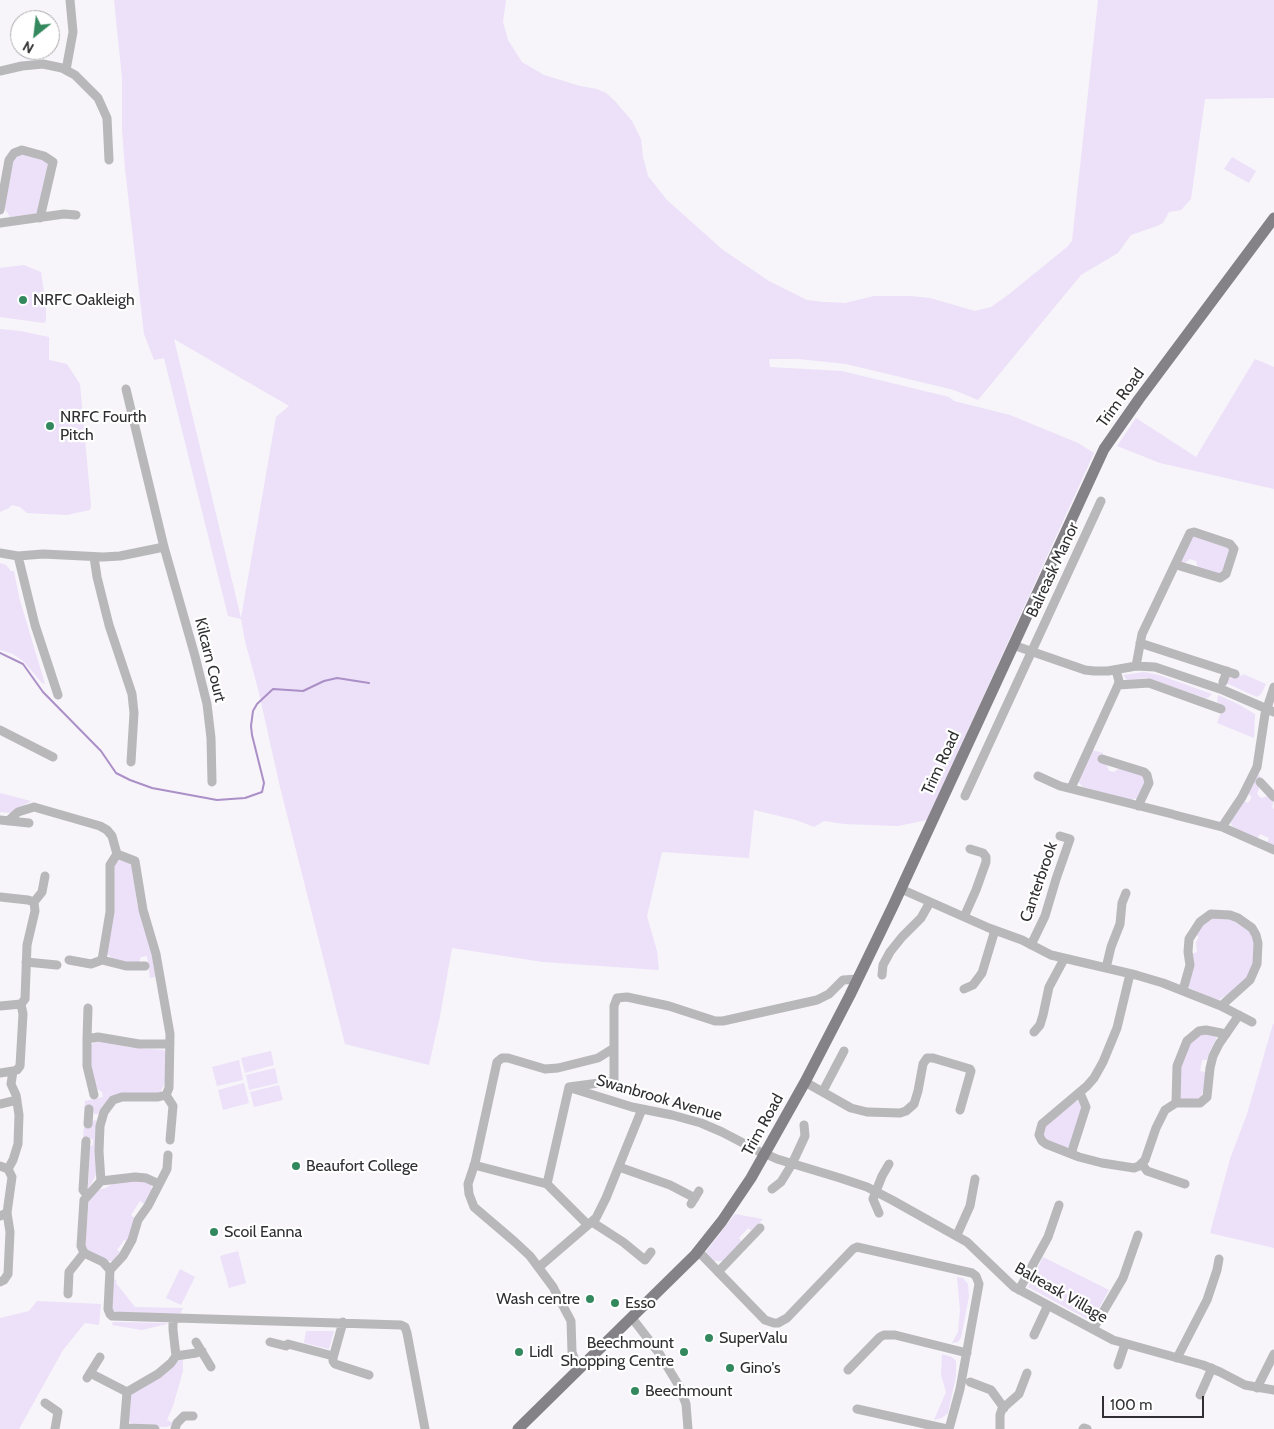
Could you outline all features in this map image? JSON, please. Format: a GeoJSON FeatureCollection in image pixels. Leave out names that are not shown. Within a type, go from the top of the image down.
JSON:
{"type":"FeatureCollection","features":[{"type":"Feature","properties":{"kind":"main road","name":"Trim Road"},"geometry":{"type":"LineString","coordinates":[[518,1429],[698,1251],[722,1221],[766,1154],[858,979],[1104,449],[1274,218]]}},
{"type":"Feature","properties":{"kind":"street"},"geometry":{"type":"LineString","coordinates":[[66,70],[73,32],[70,0]]}},
{"type":"Feature","properties":{"kind":"street"},"geometry":{"type":"LineString","coordinates":[[0,71],[43,64],[66,70],[75,75],[98,98],[107,118],[109,160]]}},
{"type":"Feature","properties":{"kind":"street"},"geometry":{"type":"LineString","coordinates":[[40,218],[53,162],[44,156],[22,150],[14,153],[9,160],[0,210],[0,223],[40,218],[64,214],[76,215]]}},
{"type":"Feature","properties":{"kind":"street","name":"Kilcarn Court"},"geometry":{"type":"LineString","coordinates":[[126,389],[164,547],[207,704],[212,782]]}},
{"type":"Feature","properties":{"kind":"street","name":"Balreask Manor"},"geometry":{"type":"LineString","coordinates":[[965,796],[1101,501]]}},
{"type":"Feature","properties":{"kind":"street"},"geometry":{"type":"LineString","coordinates":[[1136,666],[1142,634],[1190,533],[1194,532],[1230,544],[1234,549],[1226,574],[1220,578],[1180,566]]}},
{"type":"Feature","properties":{"kind":"street"},"geometry":{"type":"LineString","coordinates":[[0,553],[18,556],[43,554],[94,557],[120,556],[164,547]]}},
{"type":"Feature","properties":{"kind":"street"},"geometry":{"type":"LineString","coordinates":[[18,556],[35,625],[58,695]]}},
{"type":"Feature","properties":{"kind":"street"},"geometry":{"type":"LineString","coordinates":[[94,557],[108,625],[132,694],[134,713],[131,762]]}},
{"type":"Feature","properties":{"kind":"street"},"geometry":{"type":"LineString","coordinates":[[1140,643],[1231,673],[1223,682]]}},
{"type":"Feature","properties":{"kind":"street"},"geometry":{"type":"LineString","coordinates":[[1013,645],[1094,672],[1136,666],[1155,667],[1238,696],[1270,711]]}},
{"type":"Feature","properties":{"kind":"street"},"geometry":{"type":"LineString","coordinates":[[1071,788],[1118,686],[1119,681],[1116,670]]}},
{"type":"Feature","properties":{"kind":"street"},"geometry":{"type":"LineString","coordinates":[[1118,686],[1149,683],[1221,709]]}},
{"type":"Feature","properties":{"kind":"street"},"geometry":{"type":"LineString","coordinates":[[1222,827],[1248,786],[1257,767],[1274,687]]}},
{"type":"Feature","properties":{"kind":"street"},"geometry":{"type":"LineString","coordinates":[[0,730],[53,757]]}},
{"type":"Feature","properties":{"kind":"street"},"geometry":{"type":"LineString","coordinates":[[1102,759],[1144,772],[1147,775],[1149,783],[1138,806]]}},
{"type":"Feature","properties":{"kind":"street"},"geometry":{"type":"LineString","coordinates":[[1038,776],[1060,786],[1222,827],[1274,850]]}},
{"type":"Feature","properties":{"kind":"street"},"geometry":{"type":"LineString","coordinates":[[1260,782],[1274,797]]}},
{"type":"Feature","properties":{"kind":"street"},"geometry":{"type":"LineString","coordinates":[[4,821],[18,812],[34,807],[100,826],[112,836],[117,854],[110,865],[110,912],[102,960]]}},
{"type":"Feature","properties":{"kind":"street"},"geometry":{"type":"LineString","coordinates":[[4,821],[29,823]]}},
{"type":"Feature","properties":{"kind":"street","name":"Canterbrook"},"geometry":{"type":"LineString","coordinates":[[1032,945],[1070,840],[1060,836]]}},
{"type":"Feature","properties":{"kind":"street"},"geometry":{"type":"LineString","coordinates":[[964,917],[986,862],[984,853],[970,850]]}},
{"type":"Feature","properties":{"kind":"street"},"geometry":{"type":"LineString","coordinates":[[117,854],[135,861],[143,910],[156,954],[169,1026],[169,1088],[166,1095]]}},
{"type":"Feature","properties":{"kind":"street"},"geometry":{"type":"LineString","coordinates":[[0,1073],[17,1070],[20,1066],[23,1014],[21,1004],[26,992],[27,945],[35,911],[34,902],[42,892],[45,876]]}},
{"type":"Feature","properties":{"kind":"street","name":"Canterbrook"},"geometry":{"type":"LineString","coordinates":[[901,889],[1032,945],[1050,955],[1130,974],[1183,990],[1252,1022]]}},
{"type":"Feature","properties":{"kind":"street"},"geometry":{"type":"LineString","coordinates":[[1106,968],[1111,947],[1120,924],[1122,903],[1126,893]]}},
{"type":"Feature","properties":{"kind":"street"},"geometry":{"type":"LineString","coordinates":[[0,897],[34,902]]}},
{"type":"Feature","properties":{"kind":"street"},"geometry":{"type":"LineString","coordinates":[[882,975],[883,965],[890,952],[921,918],[930,902]]}},
{"type":"Feature","properties":{"kind":"street"},"geometry":{"type":"LineString","coordinates":[[1183,990],[1190,965],[1189,939],[1200,922],[1211,914],[1230,915],[1238,918],[1252,928],[1256,935],[1258,943],[1256,964],[1250,980],[1221,1006]]}},
{"type":"Feature","properties":{"kind":"street","name":"Canterbrook"},"geometry":{"type":"LineString","coordinates":[[964,989],[973,984],[982,973],[995,930]]}},
{"type":"Feature","properties":{"kind":"street"},"geometry":{"type":"LineString","coordinates":[[1034,1032],[1040,1025],[1048,987],[1064,959]]}},
{"type":"Feature","properties":{"kind":"street"},"geometry":{"type":"LineString","coordinates":[[69,960],[91,964],[102,960],[126,966],[145,966]]}},
{"type":"Feature","properties":{"kind":"street"},"geometry":{"type":"LineString","coordinates":[[26,962],[58,965]]}},
{"type":"Feature","properties":{"kind":"street"},"geometry":{"type":"LineString","coordinates":[[1130,974],[1117,1028],[1108,1052],[1094,1078],[1080,1093],[1042,1124],[1039,1132],[1040,1138],[1046,1144],[1102,1163],[1134,1168],[1142,1164],[1165,1110],[1176,1103],[1200,1103],[1207,1097],[1213,1056],[1239,1015]]}},
{"type":"Feature","properties":{"kind":"street"},"geometry":{"type":"LineString","coordinates":[[546,1184],[568,1087],[614,1081],[614,1006],[617,998],[627,997],[661,1004],[714,1021],[723,1021],[817,1000],[829,994],[843,980],[858,979]]}},
{"type":"Feature","properties":{"kind":"street"},"geometry":{"type":"LineString","coordinates":[[0,1006],[21,1004]]}},
{"type":"Feature","properties":{"kind":"street"},"geometry":{"type":"LineString","coordinates":[[88,1008],[87,1066],[94,1095]]}},
{"type":"Feature","properties":{"kind":"street"},"geometry":{"type":"LineString","coordinates":[[1176,1103],[1177,1066],[1187,1041],[1198,1032],[1206,1030],[1226,1034]]}},
{"type":"Feature","properties":{"kind":"street"},"geometry":{"type":"LineString","coordinates":[[87,1039],[98,1036],[139,1044],[170,1044]]}},
{"type":"Feature","properties":{"kind":"street"},"geometry":{"type":"LineString","coordinates":[[580,1367],[576,1363],[572,1352],[572,1327],[553,1288],[539,1268],[515,1242],[474,1207],[469,1194],[468,1184],[497,1062],[502,1058],[508,1058],[545,1069],[558,1068],[598,1058],[614,1048]]}},
{"type":"Feature","properties":{"kind":"street"},"geometry":{"type":"LineString","coordinates":[[823,1091],[844,1051]]}},
{"type":"Feature","properties":{"kind":"street"},"geometry":{"type":"LineString","coordinates":[[805,1082],[851,1108],[867,1112],[900,1113],[906,1111],[914,1104],[923,1064],[927,1058],[933,1058],[970,1069],[960,1110]]}},
{"type":"Feature","properties":{"kind":"street"},"geometry":{"type":"LineString","coordinates":[[0,1282],[8,1274],[10,1247],[10,1232],[4,1215],[12,1177],[4,1168],[16,1151],[18,1134],[19,1115],[16,1095],[11,1084],[12,1071]]}},
{"type":"Feature","properties":{"kind":"street","name":"Swanbrook Avenue"},"geometry":{"type":"LineString","coordinates":[[568,1087],[642,1109],[701,1123],[766,1154]]}},
{"type":"Feature","properties":{"kind":"street"},"geometry":{"type":"LineString","coordinates":[[1071,1154],[1086,1107],[1080,1093]]}},
{"type":"Feature","properties":{"kind":"street"},"geometry":{"type":"LineString","coordinates":[[101,1180],[99,1151],[102,1118],[110,1102],[117,1098],[158,1097],[166,1095]]}},
{"type":"Feature","properties":{"kind":"street"},"geometry":{"type":"LineString","coordinates":[[166,1095],[173,1106],[170,1140]]}},
{"type":"Feature","properties":{"kind":"street"},"geometry":{"type":"LineString","coordinates":[[0,1104],[17,1100]]}},
{"type":"Feature","properties":{"kind":"street"},"geometry":{"type":"LineString","coordinates":[[539,1268],[590,1224],[601,1209],[642,1109]]}},
{"type":"Feature","properties":{"kind":"street"},"geometry":{"type":"LineString","coordinates":[[88,1116],[102,1118]]}},
{"type":"Feature","properties":{"kind":"street"},"geometry":{"type":"LineString","coordinates":[[772,1189],[781,1182],[792,1164],[805,1136],[804,1125]]}},
{"type":"Feature","properties":{"kind":"street"},"geometry":{"type":"LineString","coordinates":[[86,1141],[83,1190],[87,1195]]}},
{"type":"Feature","properties":{"kind":"street","name":"Balreask Village"},"geometry":{"type":"LineString","coordinates":[[766,1154],[874,1191],[957,1235],[967,1242],[1002,1277],[1019,1290],[1113,1340],[1212,1368],[1245,1385],[1274,1390]]}},
{"type":"Feature","properties":{"kind":"street"},"geometry":{"type":"LineString","coordinates":[[168,1155],[167,1169],[138,1220],[132,1240],[123,1256],[110,1270],[108,1309],[110,1314],[112,1316],[173,1318],[393,1323],[404,1327],[425,1429]]}},
{"type":"Feature","properties":{"kind":"street"},"geometry":{"type":"LineString","coordinates":[[878,1213],[873,1199],[874,1191],[889,1164]]}},
{"type":"Feature","properties":{"kind":"street"},"geometry":{"type":"LineString","coordinates":[[1142,1164],[1147,1171],[1185,1184]]}},
{"type":"Feature","properties":{"kind":"street"},"geometry":{"type":"LineString","coordinates":[[474,1165],[546,1184],[590,1224],[623,1242],[645,1260],[651,1252]]}},
{"type":"Feature","properties":{"kind":"street"},"geometry":{"type":"LineString","coordinates":[[619,1167],[670,1185],[695,1198]]}},
{"type":"Feature","properties":{"kind":"street"},"geometry":{"type":"LineString","coordinates":[[110,1270],[103,1262],[84,1253],[81,1246],[84,1200],[101,1180],[135,1177],[146,1178],[159,1184]]}},
{"type":"Feature","properties":{"kind":"street"},"geometry":{"type":"LineString","coordinates":[[957,1235],[970,1206],[976,1179]]}},
{"type":"Feature","properties":{"kind":"street"},"geometry":{"type":"LineString","coordinates":[[1019,1290],[1048,1237],[1059,1205]]}},
{"type":"Feature","properties":{"kind":"street"},"geometry":{"type":"LineString","coordinates":[[718,1272],[760,1228]]}},
{"type":"Feature","properties":{"kind":"street"},"geometry":{"type":"LineString","coordinates":[[1093,1329],[1123,1278],[1138,1235]]}},
{"type":"Feature","properties":{"kind":"street"},"geometry":{"type":"LineString","coordinates":[[698,1251],[765,1320],[774,1323],[787,1318],[857,1247],[976,1276],[979,1284],[967,1353],[954,1416],[948,1429],[856,1409]]}},
{"type":"Feature","properties":{"kind":"street"},"geometry":{"type":"LineString","coordinates":[[68,1294],[69,1272],[84,1253]]}},
{"type":"Feature","properties":{"kind":"street"},"geometry":{"type":"LineString","coordinates":[[1177,1358],[1207,1300],[1219,1259]]}},
{"type":"Feature","properties":{"kind":"street"},"geometry":{"type":"LineString","coordinates":[[1034,1335],[1048,1305]]}},
{"type":"Feature","properties":{"kind":"street"},"geometry":{"type":"LineString","coordinates":[[127,1392],[158,1374],[176,1356],[172,1330],[173,1318]]}},
{"type":"Feature","properties":{"kind":"street"},"geometry":{"type":"LineString","coordinates":[[632,1318],[659,1353],[679,1386],[687,1411],[688,1429]]}},
{"type":"Feature","properties":{"kind":"street"},"geometry":{"type":"LineString","coordinates":[[343,1322],[333,1356],[335,1364],[369,1375]]}},
{"type":"Feature","properties":{"kind":"street"},"geometry":{"type":"LineString","coordinates":[[848,1370],[884,1335],[895,1335],[967,1353]]}},
{"type":"Feature","properties":{"kind":"street"},"geometry":{"type":"LineString","coordinates":[[196,1342],[211,1368]]}},
{"type":"Feature","properties":{"kind":"street"},"geometry":{"type":"LineString","coordinates":[[270,1342],[286,1346],[288,1344],[333,1356]]}},
{"type":"Feature","properties":{"kind":"street"},"geometry":{"type":"LineString","coordinates":[[1118,1365],[1125,1344]]}},
{"type":"Feature","properties":{"kind":"street"},"geometry":{"type":"LineString","coordinates":[[176,1356],[196,1354],[202,1351]]}},
{"type":"Feature","properties":{"kind":"street"},"geometry":{"type":"LineString","coordinates":[[1257,1388],[1274,1354]]}},
{"type":"Feature","properties":{"kind":"street"},"geometry":{"type":"LineString","coordinates":[[100,1357],[89,1376],[127,1392]]}},
{"type":"Feature","properties":{"kind":"street"},"geometry":{"type":"LineString","coordinates":[[1200,1395],[1212,1368]]}},
{"type":"Feature","properties":{"kind":"street"},"geometry":{"type":"LineString","coordinates":[[1000,1429],[1000,1415],[1004,1408],[1019,1394],[1027,1374]]}},
{"type":"Feature","properties":{"kind":"street"},"geometry":{"type":"LineString","coordinates":[[970,1382],[991,1390],[1004,1408]]}},
{"type":"Feature","properties":{"kind":"street"},"geometry":{"type":"LineString","coordinates":[[127,1392],[124,1428],[155,1429]]}},
{"type":"Feature","properties":{"kind":"street"},"geometry":{"type":"LineString","coordinates":[[45,1403],[58,1412],[55,1429]]}},
{"type":"Feature","properties":{"kind":"street"},"geometry":{"type":"LineString","coordinates":[[175,1429],[177,1423],[184,1416],[193,1416]]}},
{"type":"Feature","properties":{"kind":"street"},"geometry":{"type":"LineString","coordinates":[[1083,1429],[1087,1429]]}},
{"type":"Feature","properties":{"kind":"shaded area"},"geometry":{"type":"Polygon","coordinates":[[[114,0],[506,0],[503,22],[508,40],[522,62],[544,75],[606,93],[632,121],[641,139],[648,176],[667,200],[723,250],[769,281],[807,300],[845,303],[874,296],[910,296],[930,298],[975,311],[991,307],[1008,295],[1072,241],[1098,0],[1274,0],[1274,98],[1205,99],[1191,199],[1181,210],[1169,212],[1163,223],[1131,235],[1118,253],[1081,275],[978,400],[954,390],[846,364],[798,359],[769,359],[770,367],[842,371],[949,397],[954,401],[1010,415],[1078,443],[1094,453],[927,820],[898,826],[844,824],[824,821],[814,827],[796,820],[754,810],[749,858],[662,852],[647,916],[657,951],[659,970],[543,962],[452,948],[429,1065],[345,1044],[280,787],[241,619],[228,616],[164,358],[154,360],[144,334],[125,169],[122,129],[122,78],[114,0]],[[174,339],[241,618],[276,417],[289,406],[174,339]]]}},
{"type":"Feature","properties":{"kind":"shaded area"},"geometry":{"type":"Polygon","coordinates":[[[21,154],[49,163],[38,212],[10,217],[5,209],[5,202],[14,158],[16,155],[21,154]]]}},
{"type":"Feature","properties":{"kind":"shaded area"},"geometry":{"type":"Polygon","coordinates":[[[1232,157],[1256,171],[1249,183],[1224,169],[1232,157]]]}},
{"type":"Feature","properties":{"kind":"shaded area","name":"NRFC Oakleigh"},"geometry":{"type":"Polygon","coordinates":[[[24,265],[41,272],[46,306],[46,320],[44,323],[0,317],[0,268],[24,265]]]}},
{"type":"Feature","properties":{"kind":"shaded area"},"geometry":{"type":"Polygon","coordinates":[[[0,329],[49,337],[49,360],[67,364],[80,384],[90,510],[67,515],[27,513],[20,507],[12,505],[0,512],[0,329]]]}},
{"type":"Feature","properties":{"kind":"shaded area"},"geometry":{"type":"Polygon","coordinates":[[[1255,359],[1274,367],[1274,489],[1160,463],[1117,446],[1136,418],[1196,457],[1255,359]]]}},
{"type":"Feature","properties":{"kind":"shaded area"},"geometry":{"type":"Polygon","coordinates":[[[1193,536],[1230,549],[1224,571],[1218,574],[1198,568],[1196,561],[1190,559],[1185,563],[1179,561],[1193,536]]]}},
{"type":"Feature","properties":{"kind":"shaded area"},"geometry":{"type":"Polygon","coordinates":[[[0,563],[14,571],[19,597],[45,684],[23,661],[13,654],[0,650],[0,563]]]}},
{"type":"Feature","properties":{"kind":"shaded area"},"geometry":{"type":"Polygon","coordinates":[[[1144,672],[1159,675],[1212,694],[1205,698],[1146,678],[1127,680],[1123,675],[1144,672]]]}},
{"type":"Feature","properties":{"kind":"shaded area"},"geometry":{"type":"Polygon","coordinates":[[[1236,674],[1242,676],[1243,674],[1266,684],[1261,694],[1257,697],[1226,683],[1228,679],[1236,674]]]}},
{"type":"Feature","properties":{"kind":"shaded area"},"geometry":{"type":"Polygon","coordinates":[[[1218,695],[1255,714],[1254,738],[1217,723],[1223,707],[1217,701],[1218,695]]]}},
{"type":"Feature","properties":{"kind":"shaded area"},"geometry":{"type":"Polygon","coordinates":[[[1092,750],[1103,753],[1101,762],[1106,763],[1109,771],[1114,772],[1120,768],[1145,778],[1137,798],[1131,800],[1083,787],[1079,783],[1092,750]]]}},
{"type":"Feature","properties":{"kind":"shaded area"},"geometry":{"type":"Polygon","coordinates":[[[1258,774],[1262,779],[1257,794],[1261,798],[1268,796],[1274,800],[1272,807],[1274,809],[1274,847],[1267,843],[1269,838],[1260,834],[1257,839],[1233,827],[1230,822],[1244,801],[1248,803],[1252,797],[1248,794],[1258,774]]]}},
{"type":"Feature","properties":{"kind":"shaded area"},"geometry":{"type":"Polygon","coordinates":[[[0,793],[31,801],[11,813],[0,812],[0,793]]]}},
{"type":"Feature","properties":{"kind":"shaded area"},"geometry":{"type":"Polygon","coordinates":[[[118,860],[128,861],[132,865],[137,904],[156,977],[150,978],[147,956],[141,957],[139,962],[126,963],[113,959],[105,952],[112,868],[118,860]]]}},
{"type":"Feature","properties":{"kind":"shaded area"},"geometry":{"type":"Polygon","coordinates":[[[1212,917],[1230,918],[1247,927],[1254,940],[1254,961],[1247,978],[1237,988],[1217,1001],[1188,987],[1191,954],[1197,952],[1196,942],[1199,937],[1195,934],[1204,921],[1212,917]]]}},
{"type":"Feature","properties":{"kind":"shaded area"},"geometry":{"type":"Polygon","coordinates":[[[1273,1024],[1274,1248],[1210,1233],[1230,1159],[1247,1114],[1273,1024]]]}},
{"type":"Feature","properties":{"kind":"shaded area"},"geometry":{"type":"Polygon","coordinates":[[[1208,1033],[1217,1037],[1207,1060],[1202,1060],[1200,1071],[1205,1072],[1205,1086],[1201,1096],[1197,1099],[1186,1101],[1180,1098],[1177,1083],[1186,1048],[1195,1037],[1208,1033]]]}},
{"type":"Feature","properties":{"kind":"shaded area"},"geometry":{"type":"Polygon","coordinates":[[[97,1041],[127,1047],[164,1050],[166,1052],[166,1081],[161,1091],[158,1094],[126,1093],[98,1114],[94,1114],[92,1107],[84,1108],[85,1101],[103,1097],[102,1092],[97,1089],[90,1068],[91,1045],[97,1041]]]}},
{"type":"Feature","properties":{"kind":"shaded area"},"geometry":{"type":"Polygon","coordinates":[[[271,1051],[274,1065],[245,1073],[241,1058],[271,1051]]]}},
{"type":"Feature","properties":{"kind":"shaded area"},"geometry":{"type":"Polygon","coordinates":[[[239,1060],[243,1080],[217,1086],[212,1067],[239,1060]]]}},
{"type":"Feature","properties":{"kind":"shaded area"},"geometry":{"type":"Polygon","coordinates":[[[275,1068],[278,1083],[249,1090],[246,1075],[275,1068]]]}},
{"type":"Feature","properties":{"kind":"shaded area"},"geometry":{"type":"Polygon","coordinates":[[[244,1083],[249,1103],[223,1110],[218,1090],[244,1083]]]}},
{"type":"Feature","properties":{"kind":"shaded area"},"geometry":{"type":"Polygon","coordinates":[[[279,1085],[283,1100],[254,1107],[250,1092],[279,1085]]]}},
{"type":"Feature","properties":{"kind":"shaded area"},"geometry":{"type":"Polygon","coordinates":[[[1078,1101],[1082,1106],[1071,1143],[1068,1147],[1063,1149],[1043,1139],[1042,1129],[1074,1102],[1078,1101]]]}},
{"type":"Feature","properties":{"kind":"shaded area"},"geometry":{"type":"Polygon","coordinates":[[[94,1120],[98,1121],[96,1175],[88,1189],[90,1147],[93,1145],[93,1139],[83,1138],[84,1126],[90,1126],[94,1120]]]}},
{"type":"Feature","properties":{"kind":"shaded area"},"geometry":{"type":"Polygon","coordinates":[[[122,1180],[146,1181],[151,1185],[152,1189],[144,1204],[140,1201],[131,1215],[135,1218],[128,1241],[124,1240],[117,1250],[120,1252],[120,1255],[113,1261],[107,1261],[87,1250],[85,1244],[89,1199],[98,1190],[122,1180]]]}},
{"type":"Feature","properties":{"kind":"shaded area"},"geometry":{"type":"Polygon","coordinates":[[[735,1214],[763,1219],[752,1231],[748,1228],[739,1238],[742,1242],[724,1261],[712,1261],[705,1253],[735,1214]]]}},
{"type":"Feature","properties":{"kind":"shaded area"},"geometry":{"type":"Polygon","coordinates":[[[238,1251],[246,1283],[229,1288],[220,1256],[238,1251]]]}},
{"type":"Feature","properties":{"kind":"shaded area"},"geometry":{"type":"Polygon","coordinates":[[[1043,1257],[1109,1290],[1093,1319],[1087,1319],[1028,1287],[1043,1257]]]}},
{"type":"Feature","properties":{"kind":"shaded area"},"geometry":{"type":"Polygon","coordinates":[[[180,1269],[195,1277],[181,1305],[166,1298],[180,1269]]]}},
{"type":"Feature","properties":{"kind":"shaded area"},"geometry":{"type":"Polygon","coordinates":[[[112,1277],[117,1281],[116,1283],[135,1307],[183,1308],[180,1314],[113,1311],[111,1306],[112,1277]]]}},
{"type":"Feature","properties":{"kind":"shaded area"},"geometry":{"type":"Polygon","coordinates":[[[957,1277],[963,1278],[968,1284],[969,1296],[961,1338],[958,1342],[952,1343],[958,1332],[960,1310],[957,1277]]]}},
{"type":"Feature","properties":{"kind":"shaded area"},"geometry":{"type":"Polygon","coordinates":[[[37,1301],[101,1304],[99,1325],[85,1323],[63,1350],[19,1429],[0,1429],[0,1318],[29,1311],[37,1301]]]}},
{"type":"Feature","properties":{"kind":"shaded area"},"geometry":{"type":"Polygon","coordinates":[[[113,1322],[167,1324],[142,1330],[112,1325],[113,1322]]]}},
{"type":"Feature","properties":{"kind":"shaded area"},"geometry":{"type":"Polygon","coordinates":[[[306,1331],[334,1331],[329,1349],[304,1343],[306,1331]]]}},
{"type":"Feature","properties":{"kind":"shaded area"},"geometry":{"type":"Polygon","coordinates":[[[942,1354],[952,1357],[956,1361],[956,1376],[948,1413],[942,1418],[934,1420],[946,1392],[941,1375],[942,1354]]]}},
{"type":"Feature","properties":{"kind":"shaded area"},"geometry":{"type":"Polygon","coordinates":[[[183,1359],[183,1371],[167,1420],[173,1423],[173,1425],[165,1427],[135,1425],[131,1423],[128,1420],[130,1395],[183,1359]]]}},
{"type":"Feature","properties":{"kind":"waterway"},"geometry":{"type":"LineString","coordinates":[[0,653],[23,664],[43,692],[101,751],[116,773],[152,788],[217,800],[245,798],[262,792],[264,783],[251,726],[253,711],[257,704],[273,689],[303,691],[324,681],[337,678],[369,683]]}},
{"type":"Feature","properties":{"kind":"place","name":"NRFC Oakleigh"},"geometry":{"type":"Point","coordinates":[23,300]}},
{"type":"Feature","properties":{"kind":"place","name":"NRFC Fourth Pitch"},"geometry":{"type":"Point","coordinates":[50,426]}},
{"type":"Feature","properties":{"kind":"place","name":"Beaufort College"},"geometry":{"type":"Point","coordinates":[296,1166]}},
{"type":"Feature","properties":{"kind":"place","name":"Scoil Eanna"},"geometry":{"type":"Point","coordinates":[214,1232]}},
{"type":"Feature","properties":{"kind":"place","name":"Wash centre"},"geometry":{"type":"Point","coordinates":[590,1299]}},
{"type":"Feature","properties":{"kind":"place","name":"Esso"},"geometry":{"type":"Point","coordinates":[615,1303]}},
{"type":"Feature","properties":{"kind":"place","name":"SuperValu"},"geometry":{"type":"Point","coordinates":[709,1338]}},
{"type":"Feature","properties":{"kind":"place","name":"Lidl"},"geometry":{"type":"Point","coordinates":[519,1352]}},
{"type":"Feature","properties":{"kind":"place","name":"Beechmount Shopping Centre"},"geometry":{"type":"Point","coordinates":[684,1352]}},
{"type":"Feature","properties":{"kind":"place","name":"Gino's"},"geometry":{"type":"Point","coordinates":[730,1368]}},
{"type":"Feature","properties":{"kind":"place","name":"Beechmount"},"geometry":{"type":"Point","coordinates":[635,1391]}}]}
